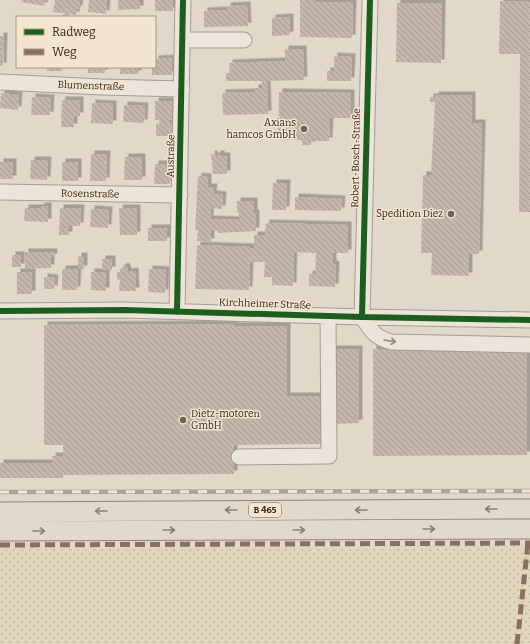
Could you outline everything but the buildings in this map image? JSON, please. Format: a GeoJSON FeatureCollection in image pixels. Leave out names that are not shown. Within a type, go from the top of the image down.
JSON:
{"type":"FeatureCollection","features":[{"type":"Feature","properties":{"kind":"main road","name":"B 465"},"geometry":{"type":"LineString","coordinates":[[0,512],[530,509]]}},
{"type":"Feature","properties":{"kind":"main road","name":"B 465"},"geometry":{"type":"LineString","coordinates":[[0,531],[530,529]]}},
{"type":"Feature","properties":{"kind":"street","name":"Austraße"},"geometry":{"type":"LineString","coordinates":[[177,312],[183,0]]}},
{"type":"Feature","properties":{"kind":"street","name":"Robert-Bosch-Straße"},"geometry":{"type":"LineString","coordinates":[[362,317],[370,0]]}},
{"type":"Feature","properties":{"kind":"street"},"geometry":{"type":"LineString","coordinates":[[183,40],[244,40]]}},
{"type":"Feature","properties":{"kind":"street","name":"Blumenstraße"},"geometry":{"type":"LineString","coordinates":[[0,82],[182,89]]}},
{"type":"Feature","properties":{"kind":"street","name":"Rosenstraße"},"geometry":{"type":"LineString","coordinates":[[0,192],[180,195]]}},
{"type":"Feature","properties":{"kind":"street","name":"Kirchheimer Straße"},"geometry":{"type":"LineString","coordinates":[[0,311],[55,310],[177,312],[530,320]]}},
{"type":"Feature","properties":{"kind":"street"},"geometry":{"type":"LineString","coordinates":[[239,457],[329,456],[328,316]]}},
{"type":"Feature","properties":{"kind":"street"},"geometry":{"type":"LineString","coordinates":[[362,317],[374,334],[383,340],[392,342],[530,344]]}},
{"type":"Feature","properties":{"kind":"shaded area"},"geometry":{"type":"Polygon","coordinates":[[[530,546],[530,644],[0,644],[0,548],[530,546]]]}},
{"type":"Feature","properties":{"kind":"railway"},"geometry":{"type":"LineString","coordinates":[[0,492],[530,491]]}},
{"type":"Feature","properties":{"kind":"marked path"},"geometry":{"type":"LineString","coordinates":[[517,644],[528,543]]}},
{"type":"Feature","properties":{"kind":"marked path"},"geometry":{"type":"LineString","coordinates":[[0,545],[530,543]]}},
{"type":"Feature","properties":{"kind":"cycle path"},"geometry":{"type":"LineString","coordinates":[[177,312],[183,0]]}},
{"type":"Feature","properties":{"kind":"cycle path"},"geometry":{"type":"LineString","coordinates":[[362,317],[370,0]]}},
{"type":"Feature","properties":{"kind":"cycle path"},"geometry":{"type":"LineString","coordinates":[[0,311],[124,310],[530,320]]}},
{"type":"Feature","properties":{"kind":"place","name":"Axians hamcos GmbH"},"geometry":{"type":"Point","coordinates":[304,129]}},
{"type":"Feature","properties":{"kind":"place","name":"Spedition Diez"},"geometry":{"type":"Point","coordinates":[451,214]}},
{"type":"Feature","properties":{"kind":"place","name":"Dietz‐motoren GmbH"},"geometry":{"type":"Point","coordinates":[183,420]}}]}
